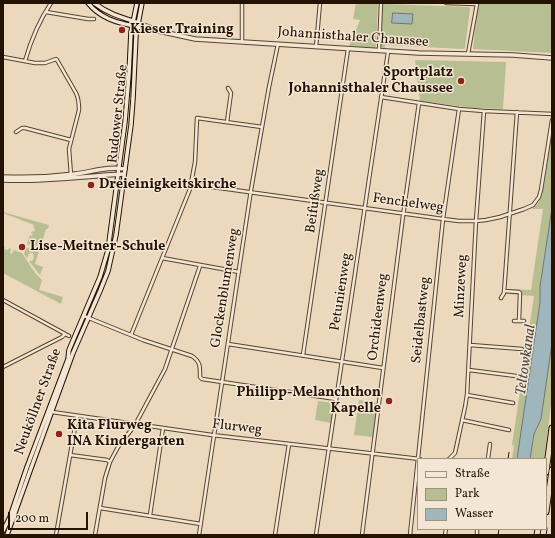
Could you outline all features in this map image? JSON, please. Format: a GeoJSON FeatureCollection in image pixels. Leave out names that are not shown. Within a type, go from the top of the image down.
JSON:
{"type":"FeatureCollection","features":[{"type":"Feature","properties":{"kind":"highway"},"geometry":{"type":"LineString","coordinates":[[547,465],[552,428]]}},
{"type":"Feature","properties":{"kind":"highway"},"geometry":{"type":"LineString","coordinates":[[547,505],[552,470]]}},
{"type":"Feature","properties":{"kind":"main road","name":"Johannisthaler Chaussee"},"geometry":{"type":"LineString","coordinates":[[88,3],[96,12],[105,17],[133,26],[138,25]]}},
{"type":"Feature","properties":{"kind":"main road","name":"Johannisthaler Chaussee"},"geometry":{"type":"LineString","coordinates":[[94,3],[102,10],[133,21],[138,25],[154,30],[195,38],[388,52],[513,55],[552,58]]}},
{"type":"Feature","properties":{"kind":"main road","name":"Rudower Straße"},"geometry":{"type":"LineString","coordinates":[[86,311],[102,272],[108,250],[127,100],[131,32],[137,3]]}},
{"type":"Feature","properties":{"kind":"main road","name":"Rudower Straße"},"geometry":{"type":"LineString","coordinates":[[89,318],[105,281],[113,252],[127,153],[133,101],[138,25],[142,3]]}},
{"type":"Feature","properties":{"kind":"main road"},"geometry":{"type":"LineString","coordinates":[[127,100],[133,101]]}},
{"type":"Feature","properties":{"kind":"main road"},"geometry":{"type":"LineString","coordinates":[[121,152],[127,153]]}},
{"type":"Feature","properties":{"kind":"main road"},"geometry":{"type":"LineString","coordinates":[[3,180],[37,181],[114,168],[125,169]]}},
{"type":"Feature","properties":{"kind":"main road"},"geometry":{"type":"LineString","coordinates":[[3,177],[124,174]]}},
{"type":"Feature","properties":{"kind":"main road"},"geometry":{"type":"LineString","coordinates":[[115,196],[121,197]]}},
{"type":"Feature","properties":{"kind":"main road"},"geometry":{"type":"LineString","coordinates":[[108,250],[113,252]]}},
{"type":"Feature","properties":{"kind":"main road","name":"Neuköllner Straße"},"geometry":{"type":"LineString","coordinates":[[7,535],[68,359],[69,350],[86,311]]}},
{"type":"Feature","properties":{"kind":"main road","name":"Neuköllner Straße"},"geometry":{"type":"LineString","coordinates":[[3,531],[10,517],[27,467],[89,318]]}},
{"type":"Feature","properties":{"kind":"street"},"geometry":{"type":"LineString","coordinates":[[25,61],[32,40],[51,3]]}},
{"type":"Feature","properties":{"kind":"street"},"geometry":{"type":"LineString","coordinates":[[242,3],[242,42]]}},
{"type":"Feature","properties":{"kind":"street"},"geometry":{"type":"LineString","coordinates":[[316,47],[320,3]]}},
{"type":"Feature","properties":{"kind":"street"},"geometry":{"type":"LineString","coordinates":[[379,51],[380,3]]}},
{"type":"Feature","properties":{"kind":"street"},"geometry":{"type":"LineString","coordinates":[[446,3],[477,4],[468,55]]}},
{"type":"Feature","properties":{"kind":"street"},"geometry":{"type":"LineString","coordinates":[[46,12],[94,19]]}},
{"type":"Feature","properties":{"kind":"street","name":"Glockenblumenweg"},"geometry":{"type":"LineString","coordinates":[[199,535],[268,87],[278,44]]}},
{"type":"Feature","properties":{"kind":"street","name":"Beifußweg"},"geometry":{"type":"LineString","coordinates":[[303,355],[348,49]]}},
{"type":"Feature","properties":{"kind":"street","name":"Petunienweg"},"geometry":{"type":"LineString","coordinates":[[316,535],[388,52]]}},
{"type":"Feature","properties":{"kind":"street"},"geometry":{"type":"LineString","coordinates":[[3,57],[41,63],[55,59],[76,93],[79,110],[69,153],[71,176]]}},
{"type":"Feature","properties":{"kind":"street"},"geometry":{"type":"LineString","coordinates":[[227,122],[231,93],[228,88]]}},
{"type":"Feature","properties":{"kind":"street"},"geometry":{"type":"LineString","coordinates":[[381,97],[459,109],[552,114]]}},
{"type":"Feature","properties":{"kind":"street","name":"Orchideenweg"},"geometry":{"type":"LineString","coordinates":[[362,535],[403,214],[420,103]]}},
{"type":"Feature","properties":{"kind":"street","name":"Seidelbastweg"},"geometry":{"type":"LineString","coordinates":[[419,458],[443,220],[459,109]]}},
{"type":"Feature","properties":{"kind":"street","name":"Minzeweg"},"geometry":{"type":"LineString","coordinates":[[451,458],[455,453],[467,395],[476,221],[484,111]]}},
{"type":"Feature","properties":{"kind":"street"},"geometry":{"type":"LineString","coordinates":[[502,298],[504,295],[517,112]]}},
{"type":"Feature","properties":{"kind":"street"},"geometry":{"type":"LineString","coordinates":[[131,335],[186,201],[195,162],[196,119],[198,118],[262,127]]}},
{"type":"Feature","properties":{"kind":"street","name":"Fenchelweg"},"geometry":{"type":"LineString","coordinates":[[191,184],[443,220],[486,220],[528,208],[536,201],[540,194],[552,120]]}},
{"type":"Feature","properties":{"kind":"street"},"geometry":{"type":"LineString","coordinates":[[16,132],[22,128],[26,128],[71,140]]}},
{"type":"Feature","properties":{"kind":"street"},"geometry":{"type":"LineString","coordinates":[[162,258],[239,272]]}},
{"type":"Feature","properties":{"kind":"street"},"geometry":{"type":"LineString","coordinates":[[96,535],[105,478],[110,462],[118,447],[135,425],[165,369],[200,266]]}},
{"type":"Feature","properties":{"kind":"street"},"geometry":{"type":"LineString","coordinates":[[504,291],[520,293],[519,321]]}},
{"type":"Feature","properties":{"kind":"street"},"geometry":{"type":"LineString","coordinates":[[3,300],[70,336]]}},
{"type":"Feature","properties":{"kind":"street"},"geometry":{"type":"LineString","coordinates":[[84,316],[131,335],[189,355],[196,359],[200,366],[201,379],[336,399]]}},
{"type":"Feature","properties":{"kind":"street"},"geometry":{"type":"LineString","coordinates":[[514,321],[524,321]]}},
{"type":"Feature","properties":{"kind":"street"},"geometry":{"type":"LineString","coordinates":[[3,368],[65,334]]}},
{"type":"Feature","properties":{"kind":"street"},"geometry":{"type":"LineString","coordinates":[[74,338],[79,340]]}},
{"type":"Feature","properties":{"kind":"street"},"geometry":{"type":"LineString","coordinates":[[228,344],[383,368]]}},
{"type":"Feature","properties":{"kind":"street"},"geometry":{"type":"LineString","coordinates":[[470,345],[522,349]]}},
{"type":"Feature","properties":{"kind":"street"},"geometry":{"type":"LineString","coordinates":[[469,370],[516,376]]}},
{"type":"Feature","properties":{"kind":"street"},"geometry":{"type":"LineString","coordinates":[[467,395],[513,403]]}},
{"type":"Feature","properties":{"kind":"street","name":"Flurweg"},"geometry":{"type":"LineString","coordinates":[[50,411],[214,436],[417,459]]}},
{"type":"Feature","properties":{"kind":"street"},"geometry":{"type":"LineString","coordinates":[[56,535],[77,416]]}},
{"type":"Feature","properties":{"kind":"street"},"geometry":{"type":"LineString","coordinates":[[462,420],[509,430]]}},
{"type":"Feature","properties":{"kind":"street"},"geometry":{"type":"LineString","coordinates":[[150,515],[163,428]]}},
{"type":"Feature","properties":{"kind":"street"},"geometry":{"type":"LineString","coordinates":[[275,535],[289,444]]}},
{"type":"Feature","properties":{"kind":"street"},"geometry":{"type":"LineString","coordinates":[[488,458],[490,444]]}},
{"type":"Feature","properties":{"kind":"street"},"geometry":{"type":"LineString","coordinates":[[70,455],[106,460],[110,462]]}},
{"type":"Feature","properties":{"kind":"street","name":"Seidelbastweg"},"geometry":{"type":"LineString","coordinates":[[410,535],[417,476]]}},
{"type":"Feature","properties":{"kind":"street"},"geometry":{"type":"LineString","coordinates":[[100,508],[201,524]]}},
{"type":"Feature","properties":{"kind":"street"},"geometry":{"type":"LineString","coordinates":[[6,524],[10,528]]}},
{"type":"Feature","properties":{"kind":"green space"},"geometry":{"type":"Polygon","coordinates":[[[356,3],[378,3],[375,48],[349,46],[360,20],[353,19],[356,3]]]}},
{"type":"Feature","properties":{"kind":"green space"},"geometry":{"type":"Polygon","coordinates":[[[383,3],[469,7],[465,48],[385,45],[385,48],[383,48],[381,46],[383,3]]]}},
{"type":"Feature","properties":{"kind":"green space"},"geometry":{"type":"Polygon","coordinates":[[[478,3],[552,3],[552,53],[473,49],[478,3]]]}},
{"type":"Feature","properties":{"kind":"green space","name":"Sportplatz Johannisthaler Chaussee"},"geometry":{"type":"Polygon","coordinates":[[[415,60],[506,62],[503,109],[473,108],[420,101],[415,60]]]}},
{"type":"Feature","properties":{"kind":"green space"},"geometry":{"type":"Polygon","coordinates":[[[552,128],[552,208],[517,458],[512,458],[514,446],[512,445],[534,296],[506,294],[507,289],[531,290],[543,209],[531,209],[538,203],[542,196],[552,128]]]}},
{"type":"Feature","properties":{"kind":"green space"},"geometry":{"type":"Polygon","coordinates":[[[3,212],[49,225],[48,229],[46,229],[35,264],[43,267],[40,275],[29,261],[32,261],[34,258],[33,253],[30,253],[27,258],[24,254],[26,247],[30,249],[32,246],[27,244],[30,235],[32,236],[33,234],[31,233],[32,231],[34,232],[34,225],[3,212]]]}},
{"type":"Feature","properties":{"kind":"green space"},"geometry":{"type":"Polygon","coordinates":[[[3,246],[5,247],[4,249],[11,249],[10,253],[12,254],[14,250],[22,253],[35,271],[34,272],[42,280],[39,290],[63,297],[61,304],[3,273],[3,246]]]}},
{"type":"Feature","properties":{"kind":"green space"},"geometry":{"type":"Polygon","coordinates":[[[552,343],[552,398],[544,458],[530,458],[534,434],[541,419],[552,343]]]}},
{"type":"Feature","properties":{"kind":"green space"},"geometry":{"type":"Polygon","coordinates":[[[359,400],[377,403],[373,437],[354,435],[359,400]]]}},
{"type":"Feature","properties":{"kind":"green space"},"geometry":{"type":"Polygon","coordinates":[[[318,401],[334,403],[331,423],[315,420],[318,401]]]}},
{"type":"Feature","properties":{"kind":"water"},"geometry":{"type":"Polygon","coordinates":[[[393,13],[413,14],[412,24],[392,23],[393,13]]]}},
{"type":"Feature","properties":{"kind":"water"},"geometry":{"type":"Polygon","coordinates":[[[552,208],[552,343],[541,419],[534,434],[530,458],[517,458],[540,302],[540,287],[552,208]]]}},
{"type":"Feature","properties":{"kind":"railway"},"geometry":{"type":"LineString","coordinates":[[508,458],[510,446]]}},
{"type":"Feature","properties":{"kind":"railway"},"geometry":{"type":"LineString","coordinates":[[498,535],[499,530]]}},
{"type":"Feature","properties":{"kind":"place","name":"Kieser Training"},"geometry":{"type":"Point","coordinates":[122,30]}},
{"type":"Feature","properties":{"kind":"place","name":"Sportplatz Johannisthaler Chaussee"},"geometry":{"type":"Point","coordinates":[461,81]}},
{"type":"Feature","properties":{"kind":"place","name":"Dreieinigkeitskirche"},"geometry":{"type":"Point","coordinates":[91,185]}},
{"type":"Feature","properties":{"kind":"place","name":"Lise-Meitner-Schule"},"geometry":{"type":"Point","coordinates":[22,247]}},
{"type":"Feature","properties":{"kind":"place","name":"Philipp-Melanchthon Kapelle"},"geometry":{"type":"Point","coordinates":[389,401]}},
{"type":"Feature","properties":{"kind":"place","name":"Kita Flurweg INA Kindergarten"},"geometry":{"type":"Point","coordinates":[59,434]}},
{"type":"Feature","properties":{"kind":"water label","name":"Teltowkanal"},"geometry":{"type":"Point","coordinates":[527,360]}}]}
